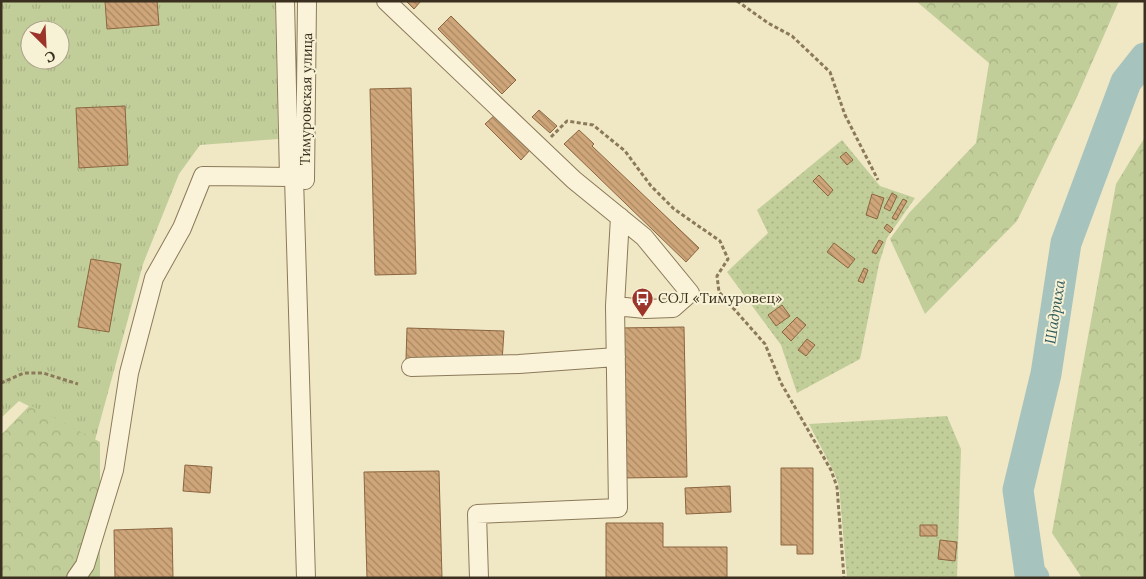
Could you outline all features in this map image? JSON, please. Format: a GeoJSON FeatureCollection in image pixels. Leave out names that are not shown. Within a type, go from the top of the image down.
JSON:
{"type":"FeatureCollection","features":[{"type":"Feature","properties":{"kind":"street","name":"Тимуровская улица"},"geometry":{"type":"LineString","coordinates":[[285,1],[291,177]]}},
{"type":"Feature","properties":{"kind":"street","name":"Тимуровская улица"},"geometry":{"type":"LineString","coordinates":[[76,578],[85,565],[114,470],[129,373],[154,278],[182,228],[203,176],[291,177],[305,180],[307,1]]}},
{"type":"Feature","properties":{"kind":"street"},"geometry":{"type":"LineString","coordinates":[[386,1],[574,180],[644,237],[690,293],[672,308],[645,309],[615,306]]}},
{"type":"Feature","properties":{"kind":"street"},"geometry":{"type":"LineString","coordinates":[[291,177],[306,578]]}},
{"type":"Feature","properties":{"kind":"street"},"geometry":{"type":"LineString","coordinates":[[479,578],[477,514],[618,508],[615,306],[620,217]]}},
{"type":"Feature","properties":{"kind":"street"},"geometry":{"type":"LineString","coordinates":[[411,367],[519,364],[616,357]]}},
{"type":"Feature","properties":{"kind":"path"},"geometry":{"type":"LineString","coordinates":[[737,1],[768,23],[792,36],[830,72],[845,115],[878,180]]}},
{"type":"Feature","properties":{"kind":"path"},"geometry":{"type":"LineString","coordinates":[[540,148],[567,121],[593,125],[624,151],[651,186],[674,209],[720,241],[728,259],[717,276],[719,292],[765,344],[781,383],[830,470],[836,487],[844,578]]}},
{"type":"Feature","properties":{"kind":"path"},"geometry":{"type":"LineString","coordinates":[[1,383],[24,373],[43,372],[78,384]]}},
{"type":"Feature","properties":{"kind":"green space"},"geometry":{"type":"Polygon","coordinates":[[[1,1],[275,1],[278,139],[200,145],[179,174],[143,264],[95,440],[19,401],[1,418],[1,1]]]}},
{"type":"Feature","properties":{"kind":"green space"},"geometry":{"type":"Polygon","coordinates":[[[916,1],[1119,1],[1076,99],[1017,221],[925,314],[890,239],[909,213],[976,143],[989,63],[916,1]]]}},
{"type":"Feature","properties":{"kind":"green space"},"geometry":{"type":"Polygon","coordinates":[[[1145,137],[1145,578],[1082,578],[1052,533],[1116,184],[1145,137]]]}},
{"type":"Feature","properties":{"kind":"green space"},"geometry":{"type":"Polygon","coordinates":[[[842,140],[880,186],[915,198],[887,238],[879,264],[860,359],[797,393],[781,345],[727,272],[768,233],[757,210],[842,140]]]}},
{"type":"Feature","properties":{"kind":"green space"},"geometry":{"type":"Polygon","coordinates":[[[30,405],[100,442],[100,578],[1,578],[1,435],[30,405]]]}},
{"type":"Feature","properties":{"kind":"green space"},"geometry":{"type":"Polygon","coordinates":[[[947,416],[961,449],[957,578],[847,578],[839,486],[834,472],[809,424],[947,416]]]}},
{"type":"Feature","properties":{"kind":"building"},"geometry":{"type":"Polygon","coordinates":[[[105,1],[157,1],[159,25],[107,29],[105,1]]]}},
{"type":"Feature","properties":{"kind":"building"},"geometry":{"type":"Polygon","coordinates":[[[406,1],[421,1],[414,9],[406,1]]]}},
{"type":"Feature","properties":{"kind":"building"},"geometry":{"type":"Polygon","coordinates":[[[451,16],[516,80],[502,94],[438,29],[451,16]]]}},
{"type":"Feature","properties":{"kind":"building"},"geometry":{"type":"Polygon","coordinates":[[[411,88],[416,274],[375,275],[370,89],[411,88]]]}},
{"type":"Feature","properties":{"kind":"building"},"geometry":{"type":"Polygon","coordinates":[[[125,106],[128,165],[79,168],[76,108],[125,106]]]}},
{"type":"Feature","properties":{"kind":"building"},"geometry":{"type":"Polygon","coordinates":[[[539,110],[557,126],[550,133],[532,117],[539,110]]]}},
{"type":"Feature","properties":{"kind":"building"},"geometry":{"type":"Polygon","coordinates":[[[496,114],[531,149],[521,160],[485,124],[496,114]]]}},
{"type":"Feature","properties":{"kind":"building"},"geometry":{"type":"Polygon","coordinates":[[[579,130],[594,144],[592,146],[699,248],[686,262],[564,144],[579,130]]]}},
{"type":"Feature","properties":{"kind":"building"},"geometry":{"type":"Polygon","coordinates":[[[846,152],[853,160],[847,165],[840,157],[846,152]]]}},
{"type":"Feature","properties":{"kind":"building"},"geometry":{"type":"Polygon","coordinates":[[[819,175],[833,190],[828,196],[813,181],[819,175]]]}},
{"type":"Feature","properties":{"kind":"building"},"geometry":{"type":"Polygon","coordinates":[[[892,193],[897,196],[890,211],[884,208],[892,193]]]}},
{"type":"Feature","properties":{"kind":"building"},"geometry":{"type":"Polygon","coordinates":[[[872,194],[884,198],[877,219],[866,215],[872,194]]]}},
{"type":"Feature","properties":{"kind":"building"},"geometry":{"type":"Polygon","coordinates":[[[903,199],[907,201],[896,220],[892,218],[903,199]]]}},
{"type":"Feature","properties":{"kind":"building"},"geometry":{"type":"Polygon","coordinates":[[[887,224],[893,229],[890,233],[884,228],[887,224]]]}},
{"type":"Feature","properties":{"kind":"building"},"geometry":{"type":"Polygon","coordinates":[[[879,240],[883,242],[876,254],[872,252],[879,240]]]}},
{"type":"Feature","properties":{"kind":"building"},"geometry":{"type":"Polygon","coordinates":[[[834,243],[855,259],[848,268],[827,252],[834,243]]]}},
{"type":"Feature","properties":{"kind":"building"},"geometry":{"type":"Polygon","coordinates":[[[91,259],[121,264],[109,332],[78,327],[91,259]]]}},
{"type":"Feature","properties":{"kind":"building"},"geometry":{"type":"Polygon","coordinates":[[[864,268],[868,270],[863,283],[858,281],[864,268]]]}},
{"type":"Feature","properties":{"kind":"building"},"geometry":{"type":"Polygon","coordinates":[[[782,305],[790,316],[776,326],[768,315],[782,305]]]}},
{"type":"Feature","properties":{"kind":"building"},"geometry":{"type":"Polygon","coordinates":[[[797,317],[806,325],[791,341],[782,332],[797,317]]]}},
{"type":"Feature","properties":{"kind":"building"},"geometry":{"type":"Polygon","coordinates":[[[684,327],[687,477],[621,478],[618,328],[684,327]]]}},
{"type":"Feature","properties":{"kind":"building"},"geometry":{"type":"Polygon","coordinates":[[[407,328],[504,331],[502,362],[406,359],[407,328]]]}},
{"type":"Feature","properties":{"kind":"building"},"geometry":{"type":"Polygon","coordinates":[[[807,339],[815,345],[806,356],[798,350],[807,339]]]}},
{"type":"Feature","properties":{"kind":"building"},"geometry":{"type":"Polygon","coordinates":[[[185,465],[212,467],[210,493],[183,491],[185,465]]]}},
{"type":"Feature","properties":{"kind":"building"},"geometry":{"type":"Polygon","coordinates":[[[781,468],[813,468],[813,554],[797,554],[797,545],[781,545],[781,468]]]}},
{"type":"Feature","properties":{"kind":"building"},"geometry":{"type":"Polygon","coordinates":[[[439,471],[442,578],[367,578],[364,472],[439,471]]]}},
{"type":"Feature","properties":{"kind":"building"},"geometry":{"type":"Polygon","coordinates":[[[730,486],[731,512],[686,514],[685,488],[730,486]]]}},
{"type":"Feature","properties":{"kind":"building"},"geometry":{"type":"Polygon","coordinates":[[[606,523],[663,523],[663,547],[727,547],[727,578],[606,578],[606,523]]]}},
{"type":"Feature","properties":{"kind":"building"},"geometry":{"type":"Polygon","coordinates":[[[920,525],[937,525],[937,536],[920,536],[920,525]]]}},
{"type":"Feature","properties":{"kind":"building"},"geometry":{"type":"Polygon","coordinates":[[[172,528],[173,578],[115,578],[114,530],[172,528]]]}},
{"type":"Feature","properties":{"kind":"building"},"geometry":{"type":"Polygon","coordinates":[[[940,540],[957,542],[955,561],[938,559],[940,540]]]}},
{"type":"Feature","properties":{"kind":"waterway","name":"Шадриха"},"geometry":{"type":"LineString","coordinates":[[1034,578],[1030,574],[1018,490],[1046,374],[1066,243],[1126,82],[1145,58]]}},
{"type":"Feature","properties":{"kind":"place","name":"СОЛ «Тимуровец»"},"geometry":{"type":"Point","coordinates":[642,317]}}]}
